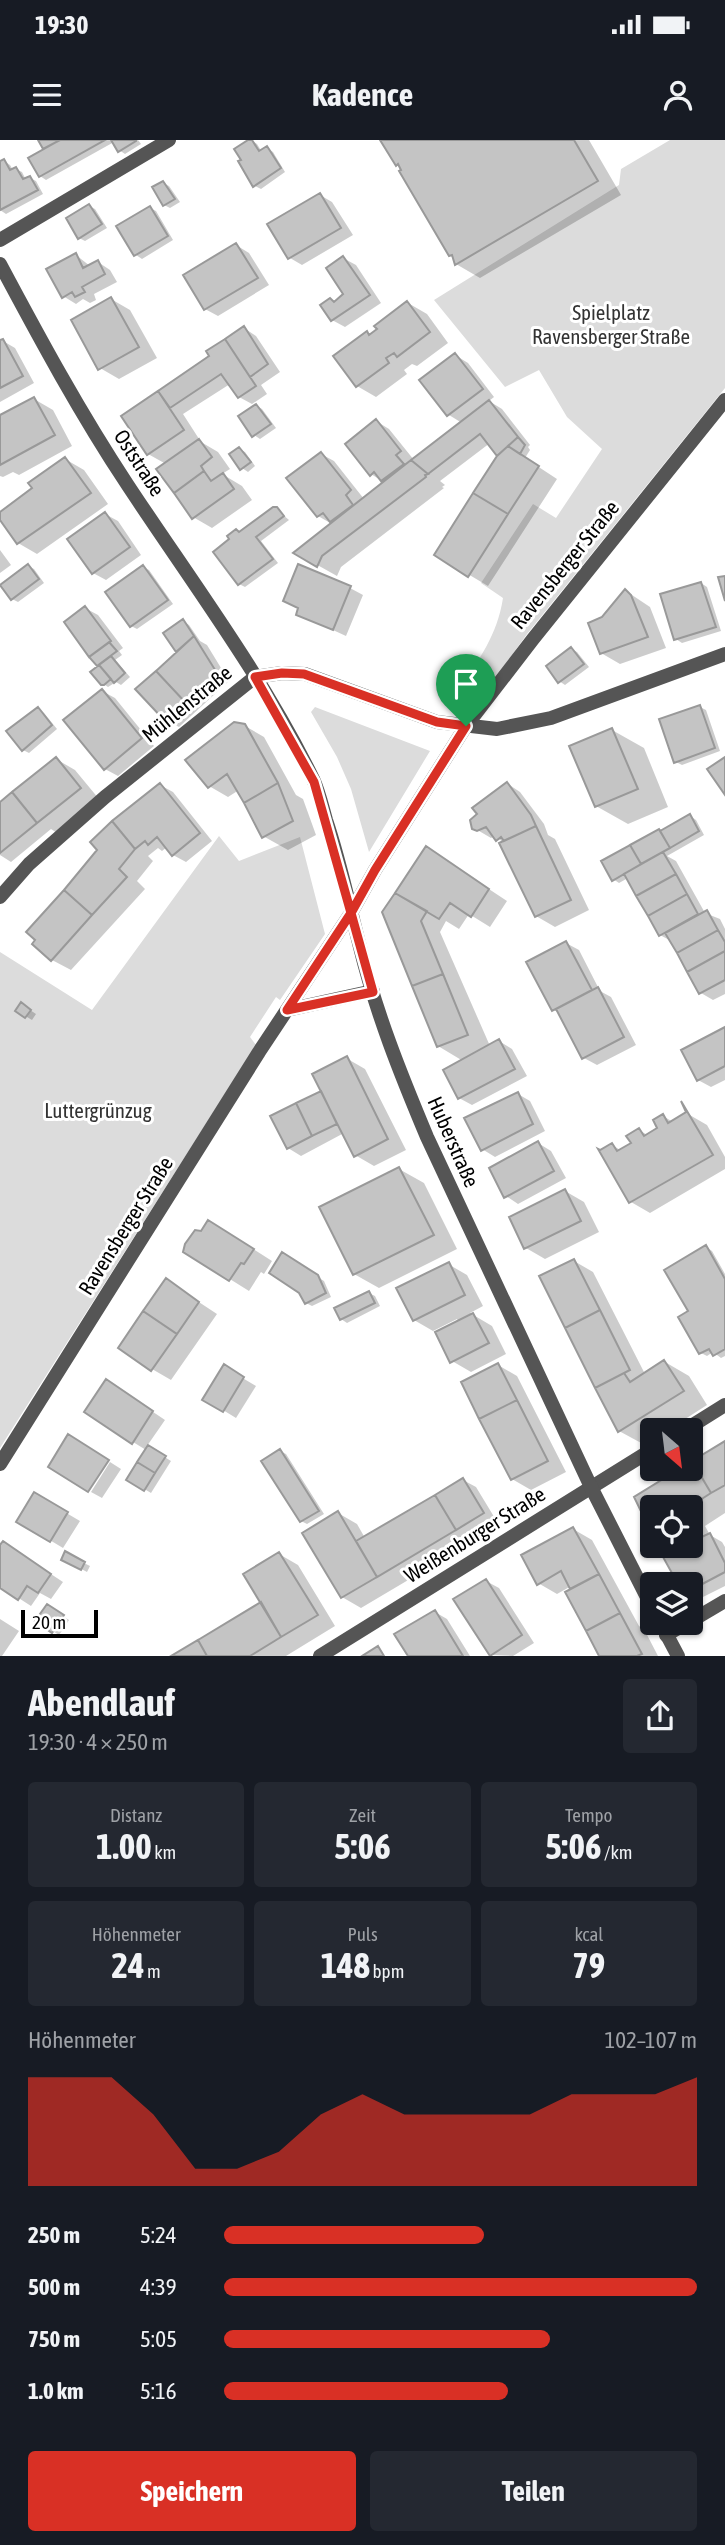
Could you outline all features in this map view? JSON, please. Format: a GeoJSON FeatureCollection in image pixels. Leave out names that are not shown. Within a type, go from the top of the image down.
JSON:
{"type":"FeatureCollection","features":[{"type":"Feature","properties":{"kind":"street"},"geometry":{"type":"LineString","coordinates":[[0,240],[169,140]]}},
{"type":"Feature","properties":{"kind":"street","name":"Oststraße"},"geometry":{"type":"LineString","coordinates":[[0,264],[72,396],[125,482],[255,677]]}},
{"type":"Feature","properties":{"kind":"street","name":"Ravensberger Straße"},"geometry":{"type":"LineString","coordinates":[[0,1464],[351,913],[466,726],[725,400]]}},
{"type":"Feature","properties":{"kind":"street","name":"Mühlenstraße"},"geometry":{"type":"LineString","coordinates":[[0,897],[29,863],[105,797],[255,677],[282,673],[304,674],[425,718],[497,729],[551,718],[725,654]]}},
{"type":"Feature","properties":{"kind":"street","name":"Huberstraße"},"geometry":{"type":"LineString","coordinates":[[255,677],[314,782],[387,1037],[427,1137],[591,1487],[640,1583]]}},
{"type":"Feature","properties":{"kind":"street"},"geometry":{"type":"LineString","coordinates":[[287,1010],[373,992]]}},
{"type":"Feature","properties":{"kind":"street"},"geometry":{"type":"LineString","coordinates":[[704,1418],[725,1405]]}},
{"type":"Feature","properties":{"kind":"street","name":"Weißenburger Straße"},"geometry":{"type":"LineString","coordinates":[[320,1656],[640,1458]]}},
{"type":"Feature","properties":{"kind":"street"},"geometry":{"type":"LineString","coordinates":[[703,1614],[725,1601]]}},
{"type":"Feature","properties":{"kind":"street"},"geometry":{"type":"LineString","coordinates":[[666,1635],[678,1656]]}},
{"type":"Feature","properties":{"kind":"green space","name":"Spielplatz Ravensberger Straße"},"geometry":{"type":"Polygon","coordinates":[[[670,140],[725,140],[725,388],[527,634],[482,697],[459,690],[487,646],[497,624],[503,598],[481,583],[533,504],[556,518],[602,449],[567,417],[539,370],[505,387],[434,300],[619,185],[621,169],[670,140]]]}},
{"type":"Feature","properties":{"kind":"green space"},"geometry":{"type":"Polygon","coordinates":[[[315,707],[430,751],[369,852],[351,789],[337,757],[311,712],[315,707]]]}},
{"type":"Feature","properties":{"kind":"green space","name":"Luttergrünzug"},"geometry":{"type":"Polygon","coordinates":[[[219,836],[239,861],[300,837],[325,934],[280,1000],[276,997],[250,1037],[256,1045],[0,1448],[0,952],[92,1010],[219,836]]]}},
{"type":"Feature","properties":{"kind":"building"},"geometry":{"type":"Polygon","coordinates":[[[38,140],[60,140],[43,149],[38,140]]]}},
{"type":"Feature","properties":{"kind":"building"},"geometry":{"type":"Polygon","coordinates":[[[60,140],[105,140],[39,177],[28,158],[60,140]]]}},
{"type":"Feature","properties":{"kind":"building"},"geometry":{"type":"Polygon","coordinates":[[[111,140],[136,140],[136,141],[118,152],[111,140]]]}},
{"type":"Feature","properties":{"kind":"building"},"geometry":{"type":"Polygon","coordinates":[[[252,140],[259,151],[267,146],[281,168],[253,187],[234,149],[252,140]]]}},
{"type":"Feature","properties":{"kind":"building"},"geometry":{"type":"Polygon","coordinates":[[[380,140],[574,140],[598,181],[455,265],[452,255],[449,256],[399,171],[401,170],[398,164],[396,166],[380,140]]]}},
{"type":"Feature","properties":{"kind":"building"},"geometry":{"type":"Polygon","coordinates":[[[4,159],[10,170],[16,167],[23,179],[30,176],[38,190],[0,210],[0,161],[4,159]]]}},
{"type":"Feature","properties":{"kind":"building"},"geometry":{"type":"Polygon","coordinates":[[[163,181],[175,199],[163,206],[152,187],[163,181]]]}},
{"type":"Feature","properties":{"kind":"building"},"geometry":{"type":"Polygon","coordinates":[[[320,193],[341,228],[288,259],[267,224],[320,193]]]}},
{"type":"Feature","properties":{"kind":"building"},"geometry":{"type":"Polygon","coordinates":[[[89,204],[102,224],[78,239],[66,218],[89,204]]]}},
{"type":"Feature","properties":{"kind":"building"},"geometry":{"type":"Polygon","coordinates":[[[150,206],[168,236],[134,256],[116,226],[150,206]]]}},
{"type":"Feature","properties":{"kind":"building"},"geometry":{"type":"Polygon","coordinates":[[[236,243],[258,278],[204,310],[183,275],[236,243]]]}},
{"type":"Feature","properties":{"kind":"building"},"geometry":{"type":"Polygon","coordinates":[[[76,253],[83,268],[98,260],[105,274],[82,287],[85,292],[75,297],[72,292],[62,298],[46,269],[76,253]]]}},
{"type":"Feature","properties":{"kind":"building"},"geometry":{"type":"Polygon","coordinates":[[[343,256],[370,295],[331,321],[320,305],[330,298],[334,302],[343,294],[326,268],[343,256]]]}},
{"type":"Feature","properties":{"kind":"building"},"geometry":{"type":"Polygon","coordinates":[[[111,297],[139,347],[98,370],[71,320],[111,297]]]}},
{"type":"Feature","properties":{"kind":"building"},"geometry":{"type":"Polygon","coordinates":[[[407,301],[430,332],[397,357],[394,353],[386,358],[389,363],[356,387],[333,356],[367,331],[369,335],[377,329],[374,326],[407,301]]]}},
{"type":"Feature","properties":{"kind":"building"},"geometry":{"type":"Polygon","coordinates":[[[244,326],[268,364],[250,377],[225,339],[244,326]]]}},
{"type":"Feature","properties":{"kind":"building"},"geometry":{"type":"Polygon","coordinates":[[[3,339],[23,376],[0,388],[0,340],[3,339]]]}},
{"type":"Feature","properties":{"kind":"building"},"geometry":{"type":"Polygon","coordinates":[[[225,339],[256,386],[238,398],[221,374],[170,408],[158,391],[209,356],[206,351],[225,339]]]}},
{"type":"Feature","properties":{"kind":"building"},"geometry":{"type":"Polygon","coordinates":[[[455,353],[483,389],[447,416],[419,380],[455,353]]]}},
{"type":"Feature","properties":{"kind":"building"},"geometry":{"type":"Polygon","coordinates":[[[158,391],[184,430],[147,455],[121,416],[158,391]]]}},
{"type":"Feature","properties":{"kind":"building"},"geometry":{"type":"Polygon","coordinates":[[[34,397],[55,435],[0,465],[0,415],[34,397]]]}},
{"type":"Feature","properties":{"kind":"building"},"geometry":{"type":"Polygon","coordinates":[[[489,400],[518,437],[497,456],[480,434],[428,474],[411,460],[489,400]]]}},
{"type":"Feature","properties":{"kind":"building"},"geometry":{"type":"Polygon","coordinates":[[[256,404],[271,424],[252,437],[238,416],[256,404]]]}},
{"type":"Feature","properties":{"kind":"building"},"geometry":{"type":"Polygon","coordinates":[[[376,419],[401,451],[396,455],[404,464],[381,481],[374,472],[370,476],[345,444],[376,419]]]}},
{"type":"Feature","properties":{"kind":"building"},"geometry":{"type":"Polygon","coordinates":[[[518,437],[525,445],[520,454],[508,446],[518,437]]]}},
{"type":"Feature","properties":{"kind":"building"},"geometry":{"type":"Polygon","coordinates":[[[199,439],[212,457],[201,466],[204,471],[174,493],[156,469],[199,439]]]}},
{"type":"Feature","properties":{"kind":"building"},"geometry":{"type":"Polygon","coordinates":[[[508,446],[539,466],[508,514],[473,493],[497,456],[508,446]]]}},
{"type":"Feature","properties":{"kind":"building"},"geometry":{"type":"Polygon","coordinates":[[[239,447],[251,462],[240,470],[229,454],[239,447]]]}},
{"type":"Feature","properties":{"kind":"building"},"geometry":{"type":"Polygon","coordinates":[[[321,452],[351,490],[346,495],[353,505],[330,522],[323,513],[317,517],[286,478],[321,452]]]}},
{"type":"Feature","properties":{"kind":"building"},"geometry":{"type":"Polygon","coordinates":[[[65,457],[91,493],[17,544],[0,520],[0,512],[32,488],[28,483],[65,457]]]}},
{"type":"Feature","properties":{"kind":"building"},"geometry":{"type":"Polygon","coordinates":[[[411,460],[428,474],[426,477],[322,556],[317,567],[293,553],[411,460]]]}},
{"type":"Feature","properties":{"kind":"building"},"geometry":{"type":"Polygon","coordinates":[[[204,471],[211,481],[223,473],[234,489],[192,519],[174,493],[204,471]]]}},
{"type":"Feature","properties":{"kind":"building"},"geometry":{"type":"Polygon","coordinates":[[[473,493],[508,514],[468,577],[434,555],[473,493]]]}},
{"type":"Feature","properties":{"kind":"building"},"geometry":{"type":"Polygon","coordinates":[[[273,507],[277,507],[284,516],[256,537],[273,559],[238,585],[213,552],[229,539],[227,536],[236,529],[239,532],[273,507]]]}},
{"type":"Feature","properties":{"kind":"building"},"geometry":{"type":"Polygon","coordinates":[[[105,512],[130,547],[92,574],[67,539],[105,512]]]}},
{"type":"Feature","properties":{"kind":"building"},"geometry":{"type":"Polygon","coordinates":[[[28,564],[39,579],[11,600],[0,585],[28,564]]]}},
{"type":"Feature","properties":{"kind":"building"},"geometry":{"type":"Polygon","coordinates":[[[298,564],[351,586],[333,630],[296,615],[298,608],[283,601],[298,564]]]}},
{"type":"Feature","properties":{"kind":"building"},"geometry":{"type":"Polygon","coordinates":[[[143,565],[168,600],[130,627],[105,592],[143,565]]]}},
{"type":"Feature","properties":{"kind":"building"},"geometry":{"type":"Polygon","coordinates":[[[725,576],[725,601],[718,577],[725,576]]]}},
{"type":"Feature","properties":{"kind":"building"},"geometry":{"type":"Polygon","coordinates":[[[701,582],[716,627],[674,640],[660,594],[701,582]]]}},
{"type":"Feature","properties":{"kind":"building"},"geometry":{"type":"Polygon","coordinates":[[[625,589],[631,595],[648,637],[600,654],[588,623],[602,617],[625,589]]]}},
{"type":"Feature","properties":{"kind":"building"},"geometry":{"type":"Polygon","coordinates":[[[85,606],[111,641],[89,657],[64,622],[85,606]]]}},
{"type":"Feature","properties":{"kind":"building"},"geometry":{"type":"Polygon","coordinates":[[[183,619],[194,636],[176,652],[163,633],[183,619]]]}},
{"type":"Feature","properties":{"kind":"building"},"geometry":{"type":"Polygon","coordinates":[[[194,636],[217,673],[185,702],[156,671],[194,636]]]}},
{"type":"Feature","properties":{"kind":"building"},"geometry":{"type":"Polygon","coordinates":[[[109,642],[117,651],[97,666],[89,657],[109,642]]]}},
{"type":"Feature","properties":{"kind":"building"},"geometry":{"type":"Polygon","coordinates":[[[571,647],[584,664],[558,683],[546,666],[571,647]]]}},
{"type":"Feature","properties":{"kind":"building"},"geometry":{"type":"Polygon","coordinates":[[[111,656],[125,673],[114,683],[99,665],[111,656]]]}},
{"type":"Feature","properties":{"kind":"building"},"geometry":{"type":"Polygon","coordinates":[[[99,665],[111,679],[104,685],[90,672],[99,665]]]}},
{"type":"Feature","properties":{"kind":"building"},"geometry":{"type":"Polygon","coordinates":[[[156,671],[185,702],[165,721],[135,689],[156,671]]]}},
{"type":"Feature","properties":{"kind":"building"},"geometry":{"type":"Polygon","coordinates":[[[102,689],[142,738],[104,770],[63,720],[102,689]]]}},
{"type":"Feature","properties":{"kind":"building"},"geometry":{"type":"Polygon","coordinates":[[[700,705],[715,748],[674,763],[659,719],[700,705]]]}},
{"type":"Feature","properties":{"kind":"building"},"geometry":{"type":"Polygon","coordinates":[[[38,707],[52,725],[22,751],[6,731],[38,707]]]}},
{"type":"Feature","properties":{"kind":"building"},"geometry":{"type":"Polygon","coordinates":[[[234,722],[245,724],[278,783],[244,803],[227,774],[208,788],[185,760],[234,722]]]}},
{"type":"Feature","properties":{"kind":"building"},"geometry":{"type":"Polygon","coordinates":[[[612,728],[638,789],[595,807],[569,746],[612,728]]]}},
{"type":"Feature","properties":{"kind":"building"},"geometry":{"type":"Polygon","coordinates":[[[56,757],[81,788],[37,823],[12,792],[56,757]]]}},
{"type":"Feature","properties":{"kind":"building"},"geometry":{"type":"Polygon","coordinates":[[[725,757],[725,795],[707,769],[725,757]]]}},
{"type":"Feature","properties":{"kind":"building"},"geometry":{"type":"Polygon","coordinates":[[[507,782],[536,826],[504,841],[501,837],[496,841],[486,827],[477,831],[472,829],[470,820],[477,814],[472,808],[507,782]]]}},
{"type":"Feature","properties":{"kind":"building"},"geometry":{"type":"Polygon","coordinates":[[[160,783],[200,833],[172,856],[157,837],[148,845],[145,841],[135,849],[112,821],[160,783]]]}},
{"type":"Feature","properties":{"kind":"building"},"geometry":{"type":"Polygon","coordinates":[[[278,783],[293,821],[262,838],[244,803],[278,783]]]}},
{"type":"Feature","properties":{"kind":"building"},"geometry":{"type":"Polygon","coordinates":[[[12,792],[37,823],[0,853],[0,802],[12,792]]]}},
{"type":"Feature","properties":{"kind":"building"},"geometry":{"type":"Polygon","coordinates":[[[690,814],[699,831],[670,848],[660,831],[690,814]]]}},
{"type":"Feature","properties":{"kind":"building"},"geometry":{"type":"Polygon","coordinates":[[[112,821],[135,849],[119,869],[127,877],[92,915],[64,890],[97,850],[90,842],[112,821]]]}},
{"type":"Feature","properties":{"kind":"building"},"geometry":{"type":"Polygon","coordinates":[[[536,826],[571,900],[535,917],[499,843],[536,826]]]}},
{"type":"Feature","properties":{"kind":"building"},"geometry":{"type":"Polygon","coordinates":[[[659,829],[670,848],[641,864],[630,845],[659,829]]]}},
{"type":"Feature","properties":{"kind":"building"},"geometry":{"type":"Polygon","coordinates":[[[630,845],[641,864],[612,881],[601,861],[630,845]]]}},
{"type":"Feature","properties":{"kind":"building"},"geometry":{"type":"Polygon","coordinates":[[[426,846],[489,889],[471,917],[450,903],[439,919],[395,893],[426,846]]]}},
{"type":"Feature","properties":{"kind":"building"},"geometry":{"type":"Polygon","coordinates":[[[663,852],[676,874],[636,896],[624,874],[663,852]]]}},
{"type":"Feature","properties":{"kind":"building"},"geometry":{"type":"Polygon","coordinates":[[[676,874],[687,894],[648,916],[636,896],[676,874]]]}},
{"type":"Feature","properties":{"kind":"building"},"geometry":{"type":"Polygon","coordinates":[[[64,890],[92,915],[51,961],[32,944],[35,940],[26,932],[64,890]]]}},
{"type":"Feature","properties":{"kind":"building"},"geometry":{"type":"Polygon","coordinates":[[[395,893],[427,911],[421,921],[443,974],[412,986],[382,912],[395,893]]]}},
{"type":"Feature","properties":{"kind":"building"},"geometry":{"type":"Polygon","coordinates":[[[687,894],[698,914],[659,936],[648,916],[687,894]]]}},
{"type":"Feature","properties":{"kind":"building"},"geometry":{"type":"Polygon","coordinates":[[[707,910],[718,930],[677,953],[665,933],[707,910]]]}},
{"type":"Feature","properties":{"kind":"building"},"geometry":{"type":"Polygon","coordinates":[[[718,930],[725,942],[725,951],[687,972],[677,953],[718,930]]]}},
{"type":"Feature","properties":{"kind":"building"},"geometry":{"type":"Polygon","coordinates":[[[566,941],[592,990],[552,1011],[526,962],[566,941]]]}},
{"type":"Feature","properties":{"kind":"building"},"geometry":{"type":"Polygon","coordinates":[[[725,951],[725,980],[699,994],[687,972],[725,951]]]}},
{"type":"Feature","properties":{"kind":"building"},"geometry":{"type":"Polygon","coordinates":[[[443,974],[468,1035],[437,1047],[412,986],[443,974]]]}},
{"type":"Feature","properties":{"kind":"building"},"geometry":{"type":"Polygon","coordinates":[[[598,987],[624,1037],[582,1059],[556,1009],[598,987]]]}},
{"type":"Feature","properties":{"kind":"building"},"geometry":{"type":"Polygon","coordinates":[[[21,1002],[31,1010],[25,1018],[15,1011],[21,1002]]]}},
{"type":"Feature","properties":{"kind":"building"},"geometry":{"type":"Polygon","coordinates":[[[725,1027],[725,1066],[697,1081],[681,1050],[725,1027]]]}},
{"type":"Feature","properties":{"kind":"building"},"geometry":{"type":"Polygon","coordinates":[[[499,1039],[515,1069],[458,1099],[443,1070],[499,1039]]]}},
{"type":"Feature","properties":{"kind":"building"},"geometry":{"type":"Polygon","coordinates":[[[347,1056],[388,1139],[354,1157],[312,1074],[347,1056]]]}},
{"type":"Feature","properties":{"kind":"building"},"geometry":{"type":"Polygon","coordinates":[[[321,1091],[337,1124],[312,1136],[296,1103],[321,1091]]]}},
{"type":"Feature","properties":{"kind":"building"},"geometry":{"type":"Polygon","coordinates":[[[518,1092],[533,1124],[481,1151],[464,1118],[518,1092]]]}},
{"type":"Feature","properties":{"kind":"building"},"geometry":{"type":"Polygon","coordinates":[[[681,1101],[713,1155],[629,1203],[598,1149],[612,1143],[617,1151],[631,1143],[626,1136],[639,1128],[644,1136],[657,1128],[653,1120],[663,1114],[668,1123],[686,1112],[681,1101]]]}},
{"type":"Feature","properties":{"kind":"building"},"geometry":{"type":"Polygon","coordinates":[[[296,1103],[312,1136],[287,1149],[270,1116],[296,1103]]]}},
{"type":"Feature","properties":{"kind":"building"},"geometry":{"type":"Polygon","coordinates":[[[538,1141],[554,1171],[504,1198],[489,1168],[538,1141]]]}},
{"type":"Feature","properties":{"kind":"building"},"geometry":{"type":"Polygon","coordinates":[[[399,1167],[434,1235],[353,1275],[319,1207],[399,1167]]]}},
{"type":"Feature","properties":{"kind":"building"},"geometry":{"type":"Polygon","coordinates":[[[565,1189],[581,1221],[524,1249],[509,1217],[565,1189]]]}},
{"type":"Feature","properties":{"kind":"building"},"geometry":{"type":"Polygon","coordinates":[[[208,1220],[254,1249],[229,1281],[183,1252],[195,1230],[201,1231],[208,1220]]]}},
{"type":"Feature","properties":{"kind":"building"},"geometry":{"type":"Polygon","coordinates":[[[706,1245],[725,1279],[725,1349],[713,1356],[709,1349],[699,1354],[678,1317],[688,1311],[664,1270],[706,1245]]]}},
{"type":"Feature","properties":{"kind":"building"},"geometry":{"type":"Polygon","coordinates":[[[282,1252],[318,1275],[326,1293],[305,1304],[299,1293],[269,1273],[282,1252]]]}},
{"type":"Feature","properties":{"kind":"building"},"geometry":{"type":"Polygon","coordinates":[[[574,1259],[600,1310],[565,1328],[539,1276],[574,1259]]]}},
{"type":"Feature","properties":{"kind":"building"},"geometry":{"type":"Polygon","coordinates":[[[449,1262],[465,1295],[413,1321],[396,1288],[449,1262]]]}},
{"type":"Feature","properties":{"kind":"building"},"geometry":{"type":"Polygon","coordinates":[[[166,1278],[199,1302],[177,1334],[143,1311],[166,1278]]]}},
{"type":"Feature","properties":{"kind":"building"},"geometry":{"type":"Polygon","coordinates":[[[369,1291],[375,1303],[340,1320],[334,1308],[369,1291]]]}},
{"type":"Feature","properties":{"kind":"building"},"geometry":{"type":"Polygon","coordinates":[[[600,1310],[630,1370],[595,1388],[565,1328],[600,1310]]]}},
{"type":"Feature","properties":{"kind":"building"},"geometry":{"type":"Polygon","coordinates":[[[143,1311],[177,1334],[151,1371],[118,1348],[143,1311]]]}},
{"type":"Feature","properties":{"kind":"building"},"geometry":{"type":"Polygon","coordinates":[[[473,1313],[489,1343],[450,1363],[435,1332],[473,1313]]]}},
{"type":"Feature","properties":{"kind":"building"},"geometry":{"type":"Polygon","coordinates":[[[664,1360],[684,1391],[618,1432],[595,1388],[624,1373],[630,1382],[664,1360]]]}},
{"type":"Feature","properties":{"kind":"building"},"geometry":{"type":"Polygon","coordinates":[[[498,1363],[517,1400],[479,1419],[461,1382],[498,1363]]]}},
{"type":"Feature","properties":{"kind":"building"},"geometry":{"type":"Polygon","coordinates":[[[224,1364],[244,1377],[223,1412],[202,1400],[224,1364]]]}},
{"type":"Feature","properties":{"kind":"building"},"geometry":{"type":"Polygon","coordinates":[[[106,1379],[153,1411],[132,1444],[84,1412],[106,1379]]]}},
{"type":"Feature","properties":{"kind":"building"},"geometry":{"type":"Polygon","coordinates":[[[517,1400],[548,1461],[511,1480],[479,1419],[517,1400]]]}},
{"type":"Feature","properties":{"kind":"building"},"geometry":{"type":"Polygon","coordinates":[[[68,1434],[109,1460],[88,1492],[48,1467],[68,1434]]]}},
{"type":"Feature","properties":{"kind":"building"},"geometry":{"type":"Polygon","coordinates":[[[725,1441],[725,1485],[711,1493],[703,1480],[704,1454],[725,1441]]]}},
{"type":"Feature","properties":{"kind":"building"},"geometry":{"type":"Polygon","coordinates":[[[148,1445],[166,1456],[155,1473],[137,1462],[148,1445]]]}},
{"type":"Feature","properties":{"kind":"building"},"geometry":{"type":"Polygon","coordinates":[[[280,1449],[319,1511],[300,1522],[261,1461],[280,1449]]]}},
{"type":"Feature","properties":{"kind":"building"},"geometry":{"type":"Polygon","coordinates":[[[137,1462],[155,1473],[144,1491],[126,1480],[137,1462]]]}},
{"type":"Feature","properties":{"kind":"building"},"geometry":{"type":"Polygon","coordinates":[[[463,1478],[484,1513],[456,1530],[435,1495],[463,1478]]]}},
{"type":"Feature","properties":{"kind":"building"},"geometry":{"type":"Polygon","coordinates":[[[703,1480],[711,1493],[703,1498],[703,1495],[640,1495],[640,1509],[634,1497],[660,1481],[703,1480]]]}},
{"type":"Feature","properties":{"kind":"building"},"geometry":{"type":"Polygon","coordinates":[[[34,1492],[68,1512],[50,1542],[16,1522],[34,1492]]]}},
{"type":"Feature","properties":{"kind":"building"},"geometry":{"type":"Polygon","coordinates":[[[435,1495],[456,1530],[377,1577],[356,1541],[435,1495]]]}},
{"type":"Feature","properties":{"kind":"building"},"geometry":{"type":"Polygon","coordinates":[[[338,1511],[377,1577],[341,1598],[302,1533],[338,1511]]]}},
{"type":"Feature","properties":{"kind":"building"},"geometry":{"type":"Polygon","coordinates":[[[573,1527],[599,1574],[570,1589],[561,1571],[537,1585],[521,1555],[573,1527]]]}},
{"type":"Feature","properties":{"kind":"building"},"geometry":{"type":"Polygon","coordinates":[[[710,1533],[725,1563],[725,1572],[703,1584],[703,1572],[671,1572],[664,1558],[703,1558],[703,1536],[710,1533]]]}},
{"type":"Feature","properties":{"kind":"building"},"geometry":{"type":"Polygon","coordinates":[[[3,1541],[51,1574],[38,1593],[27,1586],[18,1600],[0,1588],[0,1545],[3,1541]]]}},
{"type":"Feature","properties":{"kind":"building"},"geometry":{"type":"Polygon","coordinates":[[[65,1551],[85,1562],[81,1570],[61,1560],[65,1551]]]}},
{"type":"Feature","properties":{"kind":"building"},"geometry":{"type":"Polygon","coordinates":[[[279,1552],[318,1615],[281,1637],[243,1574],[279,1552]]]}},
{"type":"Feature","properties":{"kind":"building"},"geometry":{"type":"Polygon","coordinates":[[[599,1574],[620,1613],[586,1631],[565,1592],[599,1574]]]}},
{"type":"Feature","properties":{"kind":"building"},"geometry":{"type":"Polygon","coordinates":[[[486,1579],[522,1635],[490,1656],[453,1599],[486,1579]]]}},
{"type":"Feature","properties":{"kind":"building"},"geometry":{"type":"Polygon","coordinates":[[[261,1602],[281,1637],[250,1656],[207,1656],[198,1640],[261,1602]]]}},
{"type":"Feature","properties":{"kind":"building"},"geometry":{"type":"Polygon","coordinates":[[[47,1604],[64,1615],[52,1633],[35,1621],[47,1604]]]}},
{"type":"Feature","properties":{"kind":"building"},"geometry":{"type":"Polygon","coordinates":[[[435,1610],[463,1656],[408,1656],[394,1634],[435,1610]]]}},
{"type":"Feature","properties":{"kind":"building"},"geometry":{"type":"Polygon","coordinates":[[[620,1613],[642,1654],[599,1656],[586,1631],[620,1613]]]}},
{"type":"Feature","properties":{"kind":"building"},"geometry":{"type":"Polygon","coordinates":[[[198,1640],[207,1656],[171,1656],[198,1640]]]}},
{"type":"Feature","properties":{"kind":"building"},"geometry":{"type":"Polygon","coordinates":[[[378,1646],[384,1656],[362,1656],[378,1646]]]}},
{"type":"Feature","properties":{"kind":"route"},"geometry":{"type":"LineString","coordinates":[[466,726],[351,913],[373,992],[287,1010],[351,913],[314,782],[255,677],[282,673],[304,674],[437,722],[466,726]]}}]}
